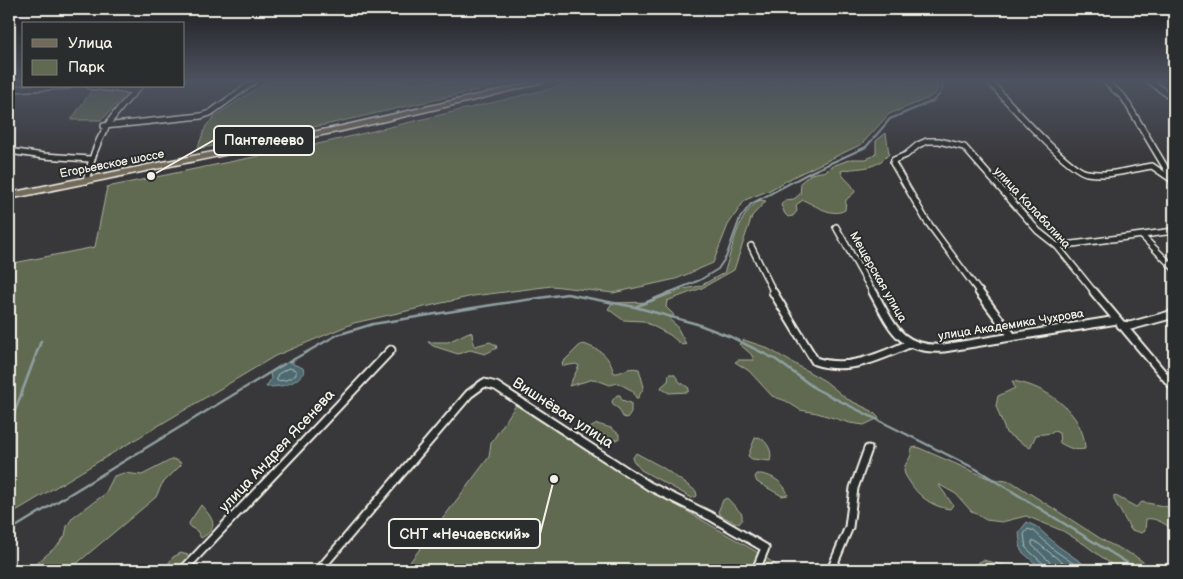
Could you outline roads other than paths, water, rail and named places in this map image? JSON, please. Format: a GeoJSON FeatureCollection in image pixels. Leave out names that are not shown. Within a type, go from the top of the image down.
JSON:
{"type":"FeatureCollection","features":[{"type":"Feature","properties":{"kind":"main road","name":"Егорьевское шоссе"},"geometry":{"type":"LineString","coordinates":[[9,196],[431,109]]}},
{"type":"Feature","properties":{"kind":"street"},"geometry":{"type":"LineString","coordinates":[[86,181],[90,159],[104,126],[119,109]]}},
{"type":"Feature","properties":{"kind":"street"},"geometry":{"type":"LineString","coordinates":[[104,126],[201,116],[216,109]]}},
{"type":"Feature","properties":{"kind":"street"},"geometry":{"type":"LineString","coordinates":[[1015,109],[1078,170],[1087,173],[1106,173],[1152,166],[1159,169],[1173,181]]}},
{"type":"Feature","properties":{"kind":"street"},"geometry":{"type":"LineString","coordinates":[[1131,109],[1173,181]]}},
{"type":"Feature","properties":{"kind":"street","name":"улица Калабалина"},"geometry":{"type":"LineString","coordinates":[[1012,336],[926,220],[892,163],[918,145],[927,141],[939,141],[964,147],[1038,231],[1057,246],[1174,387]]}},
{"type":"Feature","properties":{"kind":"street"},"geometry":{"type":"LineString","coordinates":[[9,151],[44,156],[90,159]]}},
{"type":"Feature","properties":{"kind":"street","name":"Мещерская улица"},"geometry":{"type":"LineString","coordinates":[[836,227],[893,328],[902,340],[908,344]]}},
{"type":"Feature","properties":{"kind":"street"},"geometry":{"type":"LineString","coordinates":[[1057,246],[1174,231]]}},
{"type":"Feature","properties":{"kind":"street"},"geometry":{"type":"LineString","coordinates":[[1142,236],[1174,268]]}},
{"type":"Feature","properties":{"kind":"street"},"geometry":{"type":"LineString","coordinates":[[751,246],[775,296],[794,325],[810,356],[815,361],[824,365],[840,365],[874,359],[908,344]]}},
{"type":"Feature","properties":{"kind":"street","name":"улица Академика Чухрова"},"geometry":{"type":"LineString","coordinates":[[908,344],[937,348],[1012,336],[1119,323],[1130,326],[1174,314]]}},
{"type":"Feature","properties":{"kind":"street","name":"улица Андрея Ясенева"},"geometry":{"type":"LineString","coordinates":[[184,570],[392,350]]}},
{"type":"Feature","properties":{"kind":"street","name":"Вишнёвая улица"},"geometry":{"type":"LineString","coordinates":[[319,570],[469,394],[484,383],[496,386],[649,486],[710,516],[765,548],[756,570]]}},
{"type":"Feature","properties":{"kind":"street"},"geometry":{"type":"LineString","coordinates":[[830,570],[849,527],[854,488],[868,449]]}},
{"type":"Feature","properties":{"kind":"water"},"geometry":{"type":"Polygon","coordinates":[[[293,359],[293,364],[303,368],[304,372],[296,380],[287,384],[266,387],[271,379],[270,373],[293,359]]]}},
{"type":"Feature","properties":{"kind":"water"},"geometry":{"type":"Polygon","coordinates":[[[1027,522],[1037,527],[1058,546],[1092,570],[1043,570],[1021,551],[1019,532],[1027,522]]]}},
{"type":"Feature","properties":{"kind":"waterway"},"geometry":{"type":"LineString","coordinates":[[668,293],[700,280],[718,269],[726,257],[740,218],[751,204],[811,172],[866,147],[890,119],[914,109]]}},
{"type":"Feature","properties":{"kind":"waterway"},"geometry":{"type":"LineString","coordinates":[[635,307],[671,292]]}},
{"type":"Feature","properties":{"kind":"waterway"},"geometry":{"type":"LineString","coordinates":[[289,362],[337,335],[373,324],[498,304],[567,294],[635,307]]}},
{"type":"Feature","properties":{"kind":"waterway"},"geometry":{"type":"LineString","coordinates":[[635,307],[697,324],[731,337],[775,359],[816,389],[976,469],[1139,570]]}},
{"type":"Feature","properties":{"kind":"waterway"},"geometry":{"type":"LineString","coordinates":[[9,427],[41,341]]}},
{"type":"Feature","properties":{"kind":"waterway"},"geometry":{"type":"LineString","coordinates":[[9,531],[284,364]]}},
{"type":"Feature","properties":{"kind":"place","name":"Пантелеево"},"geometry":{"type":"Point","coordinates":[151,176]}},
{"type":"Feature","properties":{"kind":"place","name":"СНТ «Нечаевский»"},"geometry":{"type":"Point","coordinates":[554,479]}}]}
